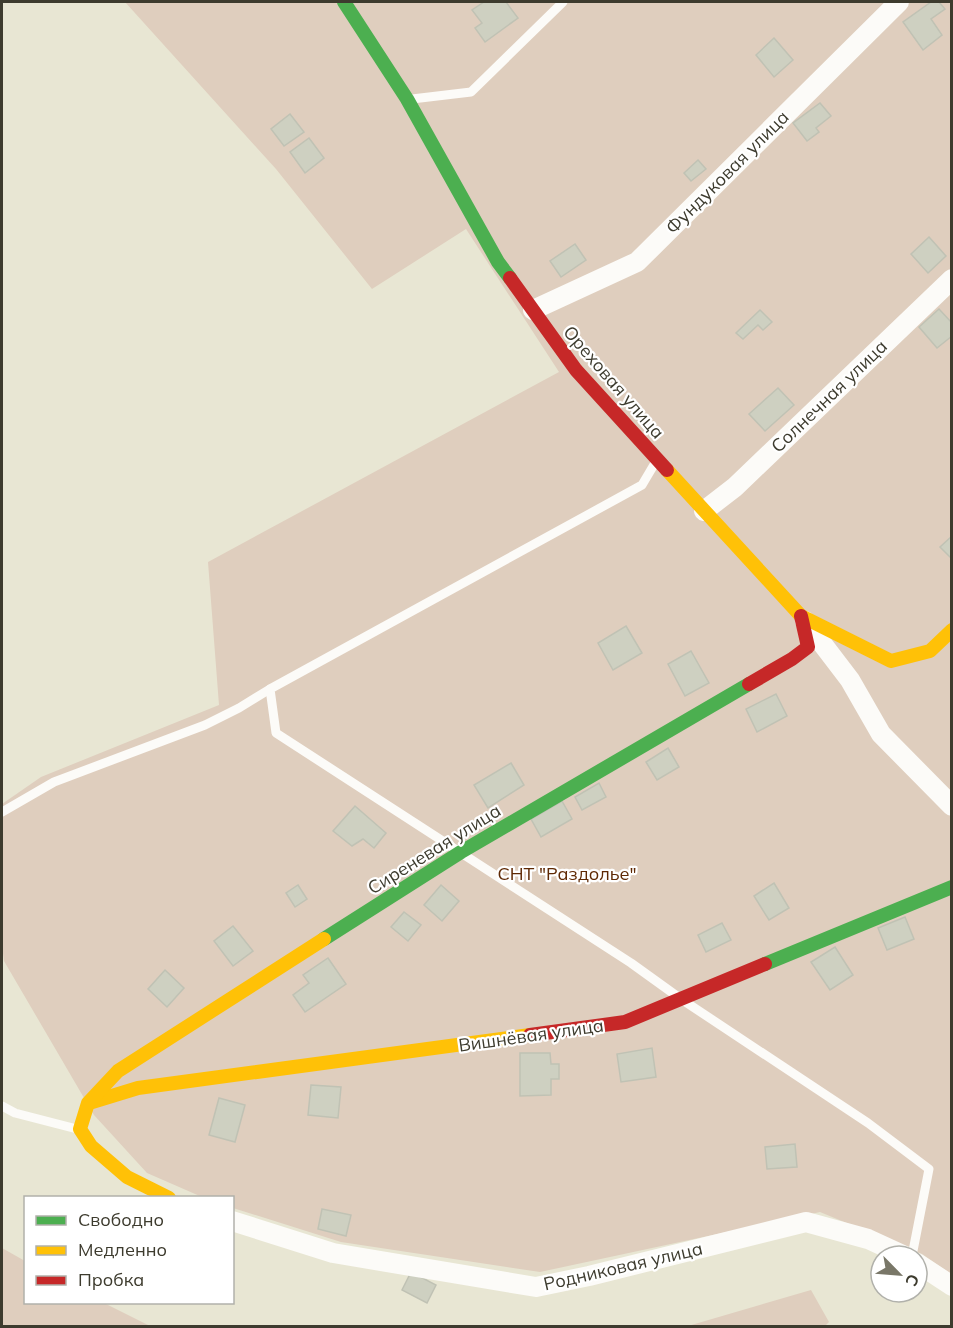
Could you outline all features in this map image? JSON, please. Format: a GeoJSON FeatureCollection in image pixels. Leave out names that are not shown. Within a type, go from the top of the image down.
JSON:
{"type":"FeatureCollection","features":[{"type":"Feature","properties":{"kind":"street","name":"Ореховая улица"},"geometry":{"type":"LineString","coordinates":[[344,2],[407,99],[498,261],[576,370],[801,616],[891,661],[930,651],[951,630]]}},
{"type":"Feature","properties":{"kind":"street","name":"Фундуковая улица"},"geometry":{"type":"LineString","coordinates":[[532,310],[637,262],[899,2]]}},
{"type":"Feature","properties":{"kind":"street","name":"Солнечная улица"},"geometry":{"type":"LineString","coordinates":[[704,511],[735,487],[951,279]]}},
{"type":"Feature","properties":{"kind":"street"},"geometry":{"type":"LineString","coordinates":[[801,616],[850,680],[881,734],[951,806]]}},
{"type":"Feature","properties":{"kind":"street","name":"Сиреневая улица"},"geometry":{"type":"LineString","coordinates":[[80,1129],[88,1103],[118,1071],[461,852],[792,659],[808,647],[801,616]]}},
{"type":"Feature","properties":{"kind":"street","name":"Вишнёвая улица"},"geometry":{"type":"LineString","coordinates":[[88,1103],[138,1088],[625,1022],[951,887]]}},
{"type":"Feature","properties":{"kind":"street"},"geometry":{"type":"LineString","coordinates":[[80,1129],[91,1146],[127,1177],[167,1196]]}},
{"type":"Feature","properties":{"kind":"street","name":"Родниковая улица"},"geometry":{"type":"LineString","coordinates":[[234,1222],[333,1253],[536,1287],[806,1222],[879,1244]]}},
{"type":"Feature","properties":{"kind":"street"},"geometry":{"type":"LineString","coordinates":[[929,1271],[951,1286]]}},
{"type":"Feature","properties":{"kind":"lane"},"geometry":{"type":"LineString","coordinates":[[407,99],[471,92],[562,2]]}},
{"type":"Feature","properties":{"kind":"lane"},"geometry":{"type":"LineString","coordinates":[[2,812],[54,782],[205,725],[642,485],[657,460]]}},
{"type":"Feature","properties":{"kind":"lane"},"geometry":{"type":"LineString","coordinates":[[270,689],[276,733],[631,963],[681,999],[868,1123],[929,1169],[914,1244]]}},
{"type":"Feature","properties":{"kind":"lane"},"geometry":{"type":"LineString","coordinates":[[2,1106],[15,1113],[80,1129]]}},
{"type":"Feature","properties":{"kind":"green space","name":"СНТ \"Раздолье\""},"geometry":{"type":"Polygon","coordinates":[[[125,2],[951,2],[951,1274],[929,1259],[929,1244],[898,1244],[820,1212],[540,1272],[341,1242],[234,1208],[234,1196],[200,1196],[147,1173],[94,1115],[4,961],[2,946],[2,804],[41,777],[219,705],[208,562],[559,372],[466,229],[372,289],[276,169],[125,2]]]}},
{"type":"Feature","properties":{"kind":"green space"},"geometry":{"type":"Polygon","coordinates":[[[2,1248],[24,1260],[24,1304],[106,1304],[150,1326],[2,1326],[2,1248]]]}},
{"type":"Feature","properties":{"kind":"green space"},"geometry":{"type":"Polygon","coordinates":[[[811,1290],[829,1322],[825,1326],[688,1326],[811,1290]]]}},
{"type":"Feature","properties":{"kind":"building"},"geometry":{"type":"Polygon","coordinates":[[[484,2],[506,2],[518,18],[485,42],[475,28],[482,23],[472,10],[484,2]]]}},
{"type":"Feature","properties":{"kind":"building"},"geometry":{"type":"Polygon","coordinates":[[[931,2],[939,2],[945,9],[931,19],[942,35],[923,50],[903,22],[931,2]]]}},
{"type":"Feature","properties":{"kind":"building"},"geometry":{"type":"Polygon","coordinates":[[[774,38],[793,60],[774,77],[756,55],[774,38]]]}},
{"type":"Feature","properties":{"kind":"building"},"geometry":{"type":"Polygon","coordinates":[[[820,103],[831,116],[816,128],[819,132],[807,141],[793,123],[820,103]]]}},
{"type":"Feature","properties":{"kind":"building"},"geometry":{"type":"Polygon","coordinates":[[[290,114],[304,132],[284,146],[271,129],[290,114]]]}},
{"type":"Feature","properties":{"kind":"building"},"geometry":{"type":"Polygon","coordinates":[[[309,138],[324,158],[305,173],[290,152],[309,138]]]}},
{"type":"Feature","properties":{"kind":"building"},"geometry":{"type":"Polygon","coordinates":[[[698,160],[706,169],[691,181],[684,173],[698,160]]]}},
{"type":"Feature","properties":{"kind":"building"},"geometry":{"type":"Polygon","coordinates":[[[929,237],[946,256],[928,273],[911,254],[929,237]]]}},
{"type":"Feature","properties":{"kind":"building"},"geometry":{"type":"Polygon","coordinates":[[[575,244],[586,260],[561,277],[550,261],[575,244]]]}},
{"type":"Feature","properties":{"kind":"building"},"geometry":{"type":"Polygon","coordinates":[[[939,309],[952,323],[952,336],[937,348],[919,327],[939,309]]]}},
{"type":"Feature","properties":{"kind":"building"},"geometry":{"type":"Polygon","coordinates":[[[760,310],[772,322],[763,330],[758,325],[743,339],[736,333],[760,310]]]}},
{"type":"Feature","properties":{"kind":"building"},"geometry":{"type":"Polygon","coordinates":[[[778,388],[794,405],[765,431],[749,414],[778,388]]]}},
{"type":"Feature","properties":{"kind":"building"},"geometry":{"type":"Polygon","coordinates":[[[952,536],[952,559],[940,547],[952,536]]]}},
{"type":"Feature","properties":{"kind":"building"},"geometry":{"type":"Polygon","coordinates":[[[626,626],[642,653],[613,670],[598,643],[626,626]]]}},
{"type":"Feature","properties":{"kind":"building"},"geometry":{"type":"Polygon","coordinates":[[[691,651],[709,683],[685,696],[668,664],[691,651]]]}},
{"type":"Feature","properties":{"kind":"building"},"geometry":{"type":"Polygon","coordinates":[[[776,694],[787,716],[757,732],[746,709],[776,694]]]}},
{"type":"Feature","properties":{"kind":"building"},"geometry":{"type":"Polygon","coordinates":[[[668,748],[679,767],[657,780],[646,762],[668,748]]]}},
{"type":"Feature","properties":{"kind":"building"},"geometry":{"type":"Polygon","coordinates":[[[511,763],[524,785],[488,808],[474,785],[511,763]]]}},
{"type":"Feature","properties":{"kind":"building"},"geometry":{"type":"Polygon","coordinates":[[[599,783],[606,797],[582,810],[575,797],[599,783]]]}},
{"type":"Feature","properties":{"kind":"building"},"geometry":{"type":"Polygon","coordinates":[[[562,801],[572,819],[541,837],[531,819],[562,801]]]}},
{"type":"Feature","properties":{"kind":"building"},"geometry":{"type":"Polygon","coordinates":[[[355,806],[386,833],[374,848],[363,839],[352,846],[333,831],[355,806]]]}},
{"type":"Feature","properties":{"kind":"building"},"geometry":{"type":"Polygon","coordinates":[[[774,883],[789,908],[769,920],[754,896],[774,883]]]}},
{"type":"Feature","properties":{"kind":"building"},"geometry":{"type":"Polygon","coordinates":[[[298,885],[307,899],[295,907],[286,893],[298,885]]]}},
{"type":"Feature","properties":{"kind":"building"},"geometry":{"type":"Polygon","coordinates":[[[441,885],[459,901],[442,921],[424,905],[441,885]]]}},
{"type":"Feature","properties":{"kind":"building"},"geometry":{"type":"Polygon","coordinates":[[[404,912],[421,925],[408,941],[391,927],[404,912]]]}},
{"type":"Feature","properties":{"kind":"building"},"geometry":{"type":"Polygon","coordinates":[[[905,917],[914,939],[887,950],[878,928],[905,917]]]}},
{"type":"Feature","properties":{"kind":"building"},"geometry":{"type":"Polygon","coordinates":[[[722,923],[731,940],[706,952],[698,935],[722,923]]]}},
{"type":"Feature","properties":{"kind":"building"},"geometry":{"type":"Polygon","coordinates":[[[233,926],[253,951],[233,966],[214,941],[233,926]]]}},
{"type":"Feature","properties":{"kind":"building"},"geometry":{"type":"Polygon","coordinates":[[[835,947],[853,975],[830,990],[811,962],[835,947]]]}},
{"type":"Feature","properties":{"kind":"building"},"geometry":{"type":"Polygon","coordinates":[[[328,958],[346,984],[305,1012],[293,995],[309,983],[303,975],[328,958]]]}},
{"type":"Feature","properties":{"kind":"building"},"geometry":{"type":"Polygon","coordinates":[[[165,970],[184,988],[167,1007],[148,989],[165,970]]]}},
{"type":"Feature","properties":{"kind":"building"},"geometry":{"type":"Polygon","coordinates":[[[652,1048],[656,1077],[621,1082],[617,1054],[652,1048]]]}},
{"type":"Feature","properties":{"kind":"building"},"geometry":{"type":"Polygon","coordinates":[[[520,1053],[550,1053],[551,1064],[559,1064],[559,1079],[551,1079],[551,1095],[520,1096],[520,1053]]]}},
{"type":"Feature","properties":{"kind":"building"},"geometry":{"type":"Polygon","coordinates":[[[311,1085],[341,1087],[338,1118],[308,1115],[311,1085]]]}},
{"type":"Feature","properties":{"kind":"building"},"geometry":{"type":"Polygon","coordinates":[[[219,1098],[245,1105],[235,1142],[209,1135],[219,1098]]]}},
{"type":"Feature","properties":{"kind":"building"},"geometry":{"type":"Polygon","coordinates":[[[795,1144],[797,1167],[767,1169],[765,1147],[795,1144]]]}},
{"type":"Feature","properties":{"kind":"building"},"geometry":{"type":"Polygon","coordinates":[[[322,1209],[351,1215],[346,1236],[318,1229],[322,1209]]]}},
{"type":"Feature","properties":{"kind":"building"},"geometry":{"type":"Polygon","coordinates":[[[411,1272],[436,1285],[427,1303],[402,1290],[411,1272]]]}},
{"type":"Feature","properties":{"kind":"traffic: fast"},"geometry":{"type":"LineString","coordinates":[[344,2],[407,99],[498,262],[510,278]]}},
{"type":"Feature","properties":{"kind":"traffic: fast"},"geometry":{"type":"LineString","coordinates":[[324,939],[461,852],[749,684]]}},
{"type":"Feature","properties":{"kind":"traffic: fast"},"geometry":{"type":"LineString","coordinates":[[765,964],[952,887]]}},
{"type":"Feature","properties":{"kind":"traffic: slow"},"geometry":{"type":"LineString","coordinates":[[667,470],[801,616],[891,661],[930,651],[952,630]]}},
{"type":"Feature","properties":{"kind":"traffic: slow"},"geometry":{"type":"LineString","coordinates":[[165,1196],[127,1177],[91,1146],[80,1129],[88,1103],[118,1071],[324,939]]}},
{"type":"Feature","properties":{"kind":"traffic: slow"},"geometry":{"type":"LineString","coordinates":[[89,1103],[138,1088],[530,1035]]}},
{"type":"Feature","properties":{"kind":"traffic: jam"},"geometry":{"type":"LineString","coordinates":[[510,278],[576,370],[667,470]]}},
{"type":"Feature","properties":{"kind":"traffic: jam"},"geometry":{"type":"LineString","coordinates":[[749,684],[808,647],[801,616]]}},
{"type":"Feature","properties":{"kind":"traffic: jam"},"geometry":{"type":"LineString","coordinates":[[530,1035],[625,1022],[765,964]]}}]}
